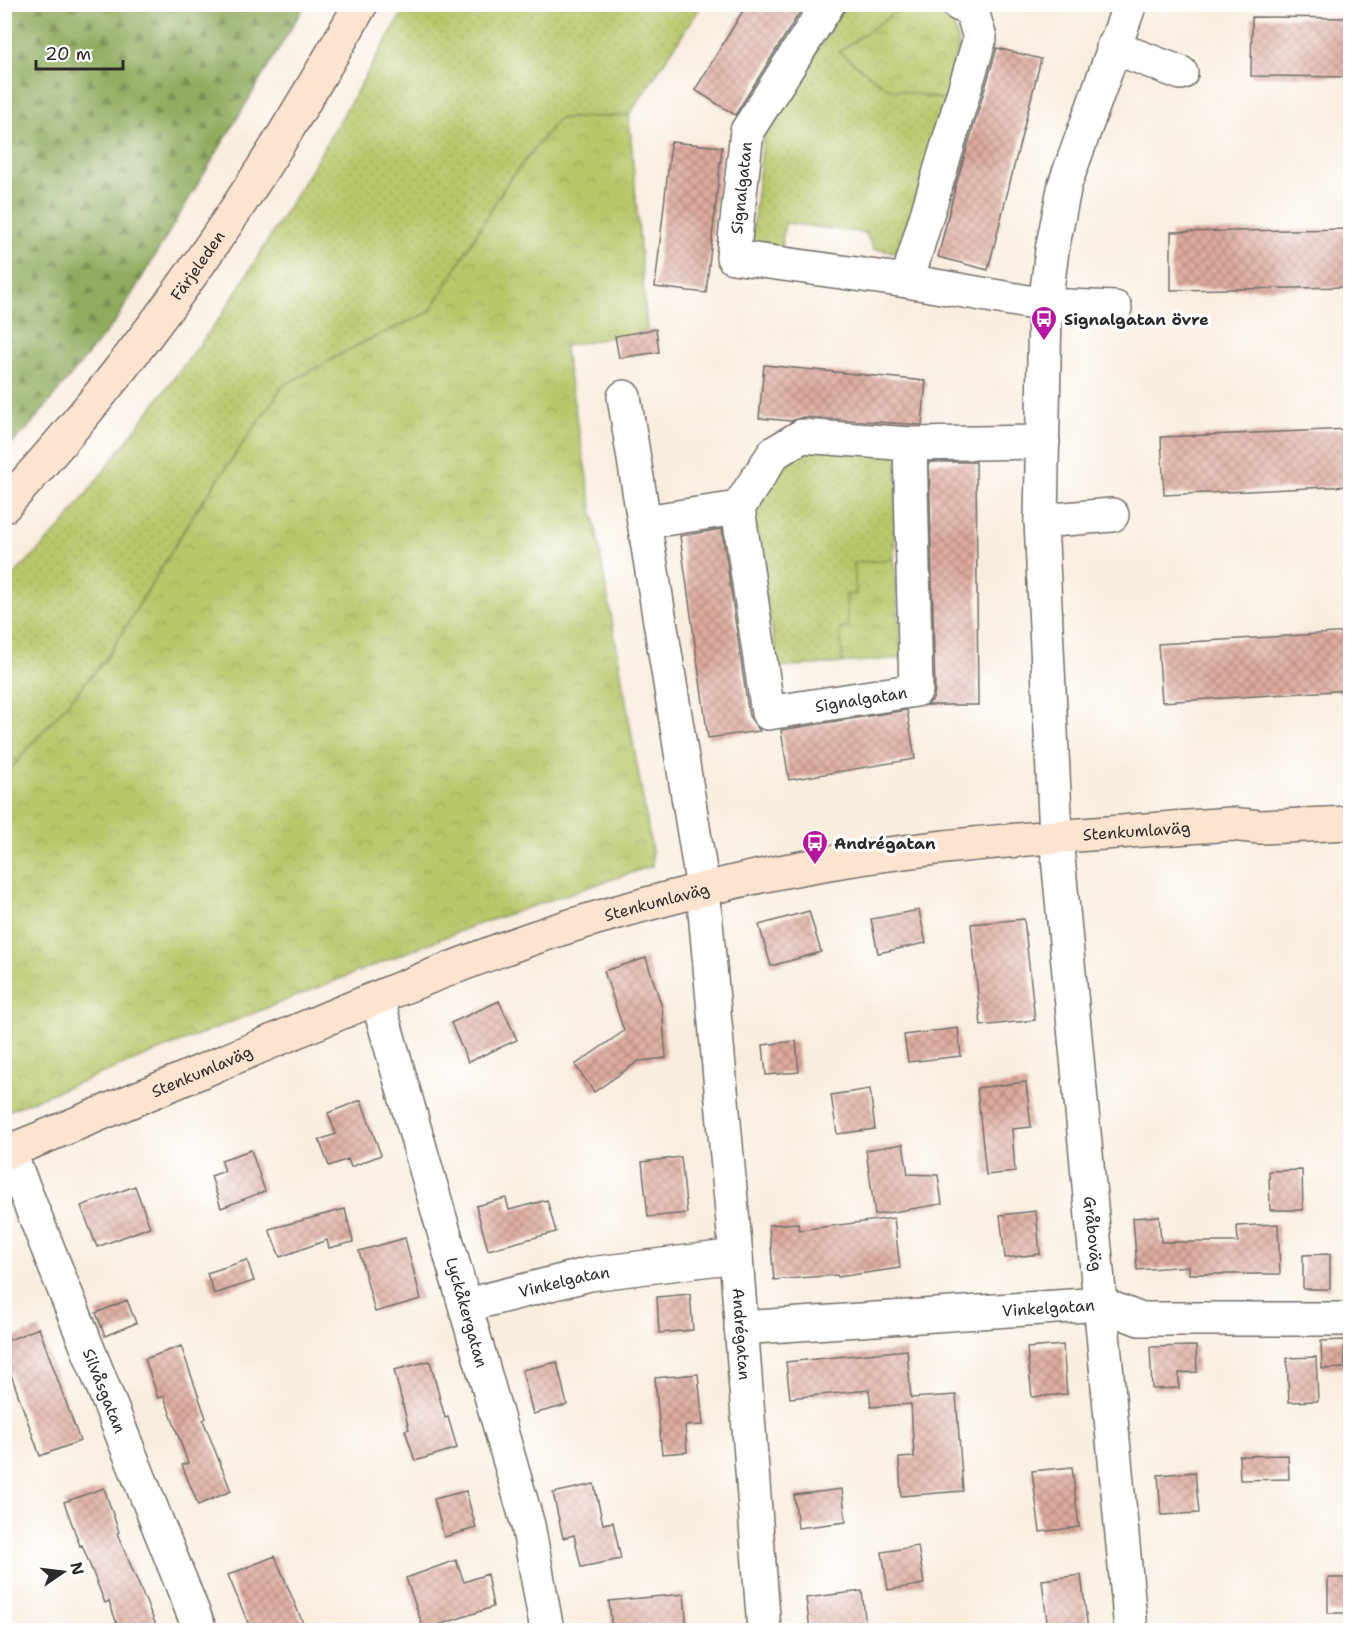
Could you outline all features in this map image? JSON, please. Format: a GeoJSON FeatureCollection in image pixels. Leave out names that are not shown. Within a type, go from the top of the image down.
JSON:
{"type":"FeatureCollection","features":[{"type":"Feature","properties":{"kind":"street","name":"Färjeleden"},"geometry":{"type":"LineString","coordinates":[[4,506],[104,390],[178,292],[275,149],[361,4]]}},
{"type":"Feature","properties":{"kind":"street","name":"Signalgatan"},"geometry":{"type":"LineString","coordinates":[[828,4],[747,131],[733,257],[907,281],[1045,305],[1115,308]]}},
{"type":"Feature","properties":{"kind":"street"},"geometry":{"type":"LineString","coordinates":[[907,281],[980,38],[972,11],[958,4]]}},
{"type":"Feature","properties":{"kind":"street"},"geometry":{"type":"LineString","coordinates":[[1056,836],[1041,520],[1045,305],[1065,183],[1130,4]]}},
{"type":"Feature","properties":{"kind":"street"},"geometry":{"type":"LineString","coordinates":[[1113,47],[1181,73]]}},
{"type":"Feature","properties":{"kind":"street","name":"Andrégatan"},"geometry":{"type":"LineString","coordinates":[[624,397],[703,889],[736,1256],[764,1630]]}},
{"type":"Feature","properties":{"kind":"street"},"geometry":{"type":"LineString","coordinates":[[644,522],[738,508],[774,453],[802,435],[910,444],[1043,442]]}},
{"type":"Feature","properties":{"kind":"street","name":"Signalgatan"},"geometry":{"type":"LineString","coordinates":[[738,508],[768,713],[916,690],[910,444]]}},
{"type":"Feature","properties":{"kind":"street"},"geometry":{"type":"LineString","coordinates":[[1041,520],[1112,515]]}},
{"type":"Feature","properties":{"kind":"street","name":"Stenkumlaväg"},"geometry":{"type":"LineString","coordinates":[[7,1152],[377,998],[520,943],[703,889],[815,866],[955,845],[1230,824],[1260,827],[1350,823]]}},
{"type":"Feature","properties":{"kind":"street","name":"Gråboväg"},"geometry":{"type":"LineString","coordinates":[[1056,836],[1131,1630]]}},
{"type":"Feature","properties":{"kind":"street","name":"Lyckåkergatan"},"geometry":{"type":"LineString","coordinates":[[377,998],[528,1525],[547,1630]]}},
{"type":"Feature","properties":{"kind":"street","name":"Silvåsgatan"},"geometry":{"type":"LineString","coordinates":[[7,1152],[200,1630]]}},
{"type":"Feature","properties":{"kind":"street","name":"Vinkelgatan"},"geometry":{"type":"LineString","coordinates":[[466,1305],[590,1274],[736,1256]]}},
{"type":"Feature","properties":{"kind":"street","name":"Vinkelgatan"},"geometry":{"type":"LineString","coordinates":[[741,1328],[1101,1304],[1139,1319],[1350,1319]]}},
{"type":"Feature","properties":{"kind":"green space"},"geometry":{"type":"Polygon","coordinates":[[[5,4],[305,5],[117,319],[27,429],[5,450],[5,4]]]}},
{"type":"Feature","properties":{"kind":"green space"},"geometry":{"type":"Polygon","coordinates":[[[407,5],[702,5],[629,115],[558,120],[507,183],[430,312],[360,344],[283,386],[194,514],[107,658],[5,775],[5,584],[63,525],[222,315],[308,175],[407,5]]]}},
{"type":"Feature","properties":{"kind":"green space"},"geometry":{"type":"Polygon","coordinates":[[[845,5],[905,5],[839,52],[946,100],[902,253],[873,249],[866,233],[785,223],[781,248],[751,245],[763,139],[845,5]]]}},
{"type":"Feature","properties":{"kind":"green space"},"geometry":{"type":"Polygon","coordinates":[[[905,5],[925,5],[952,18],[959,44],[946,100],[887,88],[839,52],[905,5]]]}},
{"type":"Feature","properties":{"kind":"green space"},"geometry":{"type":"Polygon","coordinates":[[[629,115],[647,331],[564,346],[652,851],[652,866],[473,926],[5,1112],[5,775],[107,658],[194,514],[283,386],[360,344],[430,312],[507,183],[558,119],[629,115]]]}},
{"type":"Feature","properties":{"kind":"green space"},"geometry":{"type":"Polygon","coordinates":[[[805,447],[898,454],[894,559],[854,564],[857,594],[848,628],[841,629],[843,663],[779,667],[750,515],[781,462],[805,447]]]}},
{"type":"Feature","properties":{"kind":"green space"},"geometry":{"type":"Polygon","coordinates":[[[894,559],[902,658],[843,663],[840,629],[848,628],[846,595],[856,594],[854,563],[894,559]]]}},
{"type":"Feature","properties":{"kind":"building"},"geometry":{"type":"Polygon","coordinates":[[[747,4],[805,4],[735,115],[695,90],[747,4]]]}},
{"type":"Feature","properties":{"kind":"building"},"geometry":{"type":"Polygon","coordinates":[[[1252,17],[1350,18],[1350,77],[1251,76],[1252,17]]]}},
{"type":"Feature","properties":{"kind":"building"},"geometry":{"type":"Polygon","coordinates":[[[997,48],[1041,59],[988,270],[938,257],[955,188],[997,48]]]}},
{"type":"Feature","properties":{"kind":"building"},"geometry":{"type":"Polygon","coordinates":[[[671,142],[722,147],[706,293],[655,287],[671,142]]]}},
{"type":"Feature","properties":{"kind":"building"},"geometry":{"type":"Polygon","coordinates":[[[1350,229],[1350,287],[1171,290],[1171,232],[1350,229]]]}},
{"type":"Feature","properties":{"kind":"building"},"geometry":{"type":"Polygon","coordinates":[[[656,329],[659,352],[619,358],[615,336],[656,329]]]}},
{"type":"Feature","properties":{"kind":"building"},"geometry":{"type":"Polygon","coordinates":[[[764,365],[926,381],[922,425],[803,417],[791,421],[759,418],[764,365]]]}},
{"type":"Feature","properties":{"kind":"building"},"geometry":{"type":"Polygon","coordinates":[[[1350,429],[1350,486],[1164,495],[1161,437],[1350,429]]]}},
{"type":"Feature","properties":{"kind":"building"},"geometry":{"type":"Polygon","coordinates":[[[929,462],[976,462],[978,705],[927,705],[933,699],[935,690],[929,462]]]}},
{"type":"Feature","properties":{"kind":"building"},"geometry":{"type":"Polygon","coordinates":[[[722,529],[749,716],[760,731],[708,738],[680,536],[722,529]]]}},
{"type":"Feature","properties":{"kind":"building"},"geometry":{"type":"Polygon","coordinates":[[[1350,632],[1350,690],[1162,702],[1158,644],[1350,632]]]}},
{"type":"Feature","properties":{"kind":"building"},"geometry":{"type":"Polygon","coordinates":[[[907,710],[915,759],[789,780],[781,730],[907,710]]]}},
{"type":"Feature","properties":{"kind":"building"},"geometry":{"type":"Polygon","coordinates":[[[919,910],[926,943],[878,953],[871,919],[919,910]]]}},
{"type":"Feature","properties":{"kind":"building"},"geometry":{"type":"Polygon","coordinates":[[[809,911],[821,952],[771,966],[759,925],[809,911]]]}},
{"type":"Feature","properties":{"kind":"building"},"geometry":{"type":"Polygon","coordinates":[[[1024,919],[1035,1020],[981,1026],[971,924],[1024,919]]]}},
{"type":"Feature","properties":{"kind":"building"},"geometry":{"type":"Polygon","coordinates":[[[646,958],[662,1007],[666,1058],[639,1061],[594,1092],[575,1065],[624,1031],[604,971],[646,958]]]}},
{"type":"Feature","properties":{"kind":"building"},"geometry":{"type":"Polygon","coordinates":[[[499,1001],[517,1040],[468,1062],[451,1023],[499,1001]]]}},
{"type":"Feature","properties":{"kind":"building"},"geometry":{"type":"Polygon","coordinates":[[[958,1028],[961,1056],[908,1062],[904,1035],[958,1028]]]}},
{"type":"Feature","properties":{"kind":"building"},"geometry":{"type":"Polygon","coordinates":[[[796,1041],[799,1072],[766,1075],[763,1045],[796,1041]]]}},
{"type":"Feature","properties":{"kind":"building"},"geometry":{"type":"Polygon","coordinates":[[[1026,1082],[1031,1127],[1012,1129],[1015,1172],[986,1175],[977,1088],[1026,1082]]]}},
{"type":"Feature","properties":{"kind":"building"},"geometry":{"type":"Polygon","coordinates":[[[870,1089],[875,1129],[837,1134],[831,1095],[870,1089]]]}},
{"type":"Feature","properties":{"kind":"building"},"geometry":{"type":"Polygon","coordinates":[[[361,1100],[381,1155],[351,1167],[348,1159],[329,1166],[319,1140],[336,1134],[328,1113],[361,1100]]]}},
{"type":"Feature","properties":{"kind":"building"},"geometry":{"type":"Polygon","coordinates":[[[903,1144],[908,1174],[938,1175],[942,1204],[875,1215],[866,1150],[903,1144]]]}},
{"type":"Feature","properties":{"kind":"building"},"geometry":{"type":"Polygon","coordinates":[[[251,1150],[265,1191],[221,1208],[211,1176],[225,1171],[221,1160],[251,1150]]]}},
{"type":"Feature","properties":{"kind":"building"},"geometry":{"type":"Polygon","coordinates":[[[681,1157],[687,1213],[648,1217],[642,1162],[681,1157]]]}},
{"type":"Feature","properties":{"kind":"building"},"geometry":{"type":"Polygon","coordinates":[[[1302,1170],[1303,1210],[1270,1210],[1269,1171],[1302,1170]]]}},
{"type":"Feature","properties":{"kind":"building"},"geometry":{"type":"Polygon","coordinates":[[[135,1186],[150,1227],[97,1247],[81,1206],[135,1186]]]}},
{"type":"Feature","properties":{"kind":"building"},"geometry":{"type":"Polygon","coordinates":[[[506,1198],[509,1210],[547,1200],[556,1232],[488,1250],[476,1206],[506,1198]]]}},
{"type":"Feature","properties":{"kind":"building"},"geometry":{"type":"Polygon","coordinates":[[[345,1209],[353,1242],[329,1248],[327,1240],[280,1257],[269,1229],[345,1209]]]}},
{"type":"Feature","properties":{"kind":"building"},"geometry":{"type":"Polygon","coordinates":[[[1036,1211],[1040,1254],[1005,1258],[1000,1215],[1036,1211]]]}},
{"type":"Feature","properties":{"kind":"building"},"geometry":{"type":"Polygon","coordinates":[[[1159,1216],[1161,1242],[1238,1242],[1237,1226],[1278,1224],[1280,1274],[1189,1274],[1189,1266],[1137,1270],[1133,1218],[1159,1216]]]}},
{"type":"Feature","properties":{"kind":"building"},"geometry":{"type":"Polygon","coordinates":[[[894,1218],[900,1268],[838,1277],[837,1275],[774,1280],[769,1225],[798,1223],[799,1230],[894,1218]]]}},
{"type":"Feature","properties":{"kind":"building"},"geometry":{"type":"Polygon","coordinates":[[[405,1238],[421,1299],[375,1312],[359,1251],[405,1238]]]}},
{"type":"Feature","properties":{"kind":"building"},"geometry":{"type":"Polygon","coordinates":[[[1330,1254],[1330,1289],[1303,1289],[1303,1255],[1330,1254]]]}},
{"type":"Feature","properties":{"kind":"building"},"geometry":{"type":"Polygon","coordinates":[[[247,1260],[254,1281],[214,1294],[207,1273],[247,1260]]]}},
{"type":"Feature","properties":{"kind":"building"},"geometry":{"type":"Polygon","coordinates":[[[690,1294],[693,1330],[659,1333],[657,1297],[690,1294]]]}},
{"type":"Feature","properties":{"kind":"building"},"geometry":{"type":"Polygon","coordinates":[[[127,1300],[136,1323],[105,1336],[96,1313],[127,1300]]]}},
{"type":"Feature","properties":{"kind":"building"},"geometry":{"type":"Polygon","coordinates":[[[39,1328],[80,1441],[40,1456],[9,1369],[4,1371],[4,1342],[39,1328]]]}},
{"type":"Feature","properties":{"kind":"building"},"geometry":{"type":"Polygon","coordinates":[[[1344,1340],[1345,1368],[1322,1369],[1321,1341],[1344,1340]]]}},
{"type":"Feature","properties":{"kind":"building"},"geometry":{"type":"Polygon","coordinates":[[[1063,1345],[1067,1394],[1032,1397],[1027,1348],[1063,1345]]]}},
{"type":"Feature","properties":{"kind":"building"},"geometry":{"type":"Polygon","coordinates":[[[181,1346],[206,1418],[203,1420],[231,1491],[198,1505],[182,1465],[188,1463],[164,1396],[158,1398],[145,1359],[181,1346]]]}},
{"type":"Feature","properties":{"kind":"building"},"geometry":{"type":"Polygon","coordinates":[[[1196,1346],[1197,1372],[1179,1373],[1179,1388],[1152,1389],[1150,1347],[1196,1346]]]}},
{"type":"Feature","properties":{"kind":"building"},"geometry":{"type":"Polygon","coordinates":[[[907,1350],[911,1398],[956,1395],[963,1491],[901,1496],[899,1458],[914,1457],[911,1404],[871,1407],[869,1390],[790,1398],[786,1362],[907,1350]]]}},
{"type":"Feature","properties":{"kind":"building"},"geometry":{"type":"Polygon","coordinates":[[[1316,1357],[1318,1401],[1289,1402],[1287,1358],[1316,1357]]]}},
{"type":"Feature","properties":{"kind":"building"},"geometry":{"type":"Polygon","coordinates":[[[430,1361],[445,1418],[448,1417],[457,1448],[415,1461],[405,1430],[409,1429],[394,1370],[430,1361]]]}},
{"type":"Feature","properties":{"kind":"building"},"geometry":{"type":"Polygon","coordinates":[[[557,1362],[567,1405],[533,1414],[522,1370],[557,1362]]]}},
{"type":"Feature","properties":{"kind":"building"},"geometry":{"type":"Polygon","coordinates":[[[698,1374],[703,1425],[685,1426],[687,1452],[662,1454],[655,1378],[698,1374]]]}},
{"type":"Feature","properties":{"kind":"building"},"geometry":{"type":"Polygon","coordinates":[[[1288,1455],[1289,1479],[1240,1480],[1239,1456],[1288,1455]]]}},
{"type":"Feature","properties":{"kind":"building"},"geometry":{"type":"Polygon","coordinates":[[[1072,1467],[1079,1527],[1040,1532],[1032,1471],[1072,1467]]]}},
{"type":"Feature","properties":{"kind":"building"},"geometry":{"type":"Polygon","coordinates":[[[1195,1472],[1199,1513],[1161,1515],[1158,1475],[1195,1472]]]}},
{"type":"Feature","properties":{"kind":"building"},"geometry":{"type":"Polygon","coordinates":[[[594,1484],[603,1524],[613,1522],[621,1559],[581,1567],[574,1535],[563,1538],[553,1493],[594,1484]]]}},
{"type":"Feature","properties":{"kind":"building"},"geometry":{"type":"Polygon","coordinates":[[[104,1488],[119,1532],[117,1533],[158,1630],[119,1630],[109,1601],[105,1603],[82,1545],[80,1546],[64,1502],[104,1488]]]}},
{"type":"Feature","properties":{"kind":"building"},"geometry":{"type":"Polygon","coordinates":[[[842,1489],[846,1522],[798,1528],[794,1495],[842,1489]]]}},
{"type":"Feature","properties":{"kind":"building"},"geometry":{"type":"Polygon","coordinates":[[[466,1491],[476,1528],[444,1537],[434,1499],[466,1491]]]}},
{"type":"Feature","properties":{"kind":"building"},"geometry":{"type":"Polygon","coordinates":[[[918,1546],[924,1584],[888,1590],[882,1552],[918,1546]]]}},
{"type":"Feature","properties":{"kind":"building"},"geometry":{"type":"Polygon","coordinates":[[[275,1556],[304,1630],[251,1630],[228,1575],[275,1556]]]}},
{"type":"Feature","properties":{"kind":"building"},"geometry":{"type":"Polygon","coordinates":[[[456,1560],[464,1582],[487,1574],[493,1607],[424,1630],[406,1578],[456,1560]]]}},
{"type":"Feature","properties":{"kind":"building"},"geometry":{"type":"Polygon","coordinates":[[[1081,1575],[1088,1630],[1048,1630],[1042,1580],[1081,1575]]]}},
{"type":"Feature","properties":{"kind":"building"},"geometry":{"type":"Polygon","coordinates":[[[1328,1578],[1350,1578],[1350,1613],[1328,1613],[1328,1578]]]}},
{"type":"Feature","properties":{"kind":"building"},"geometry":{"type":"Polygon","coordinates":[[[862,1591],[866,1627],[810,1630],[806,1598],[862,1591]]]}},
{"type":"Feature","properties":{"kind":"building"},"geometry":{"type":"Polygon","coordinates":[[[684,1594],[687,1630],[612,1630],[609,1601],[684,1594]]]}},
{"type":"Feature","properties":{"kind":"place","name":"Signalgatan övre"},"geometry":{"type":"Point","coordinates":[1044,342]}},
{"type":"Feature","properties":{"kind":"place","name":"Andrégatan"},"geometry":{"type":"Point","coordinates":[815,866]}}]}
